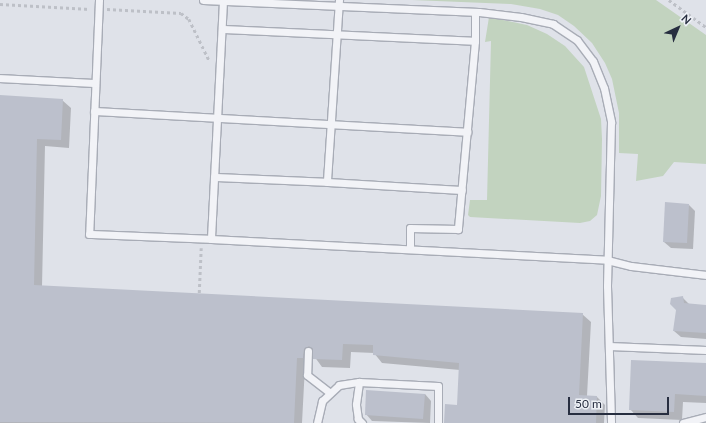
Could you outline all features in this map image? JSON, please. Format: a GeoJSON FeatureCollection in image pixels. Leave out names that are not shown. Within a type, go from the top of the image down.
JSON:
{"type":"FeatureCollection","features":[{"type":"Feature","properties":{"kind":"lane"},"geometry":{"type":"LineString","coordinates":[[99,0],[89,234],[607,260],[631,266],[706,275]]}},
{"type":"Feature","properties":{"kind":"lane"},"geometry":{"type":"LineString","coordinates":[[203,0],[339,3],[475,12],[521,17],[553,24],[577,40],[593,61],[604,88],[611,122],[607,260],[611,423]]}},
{"type":"Feature","properties":{"kind":"lane"},"geometry":{"type":"LineString","coordinates":[[211,239],[223,1]]}},
{"type":"Feature","properties":{"kind":"lane"},"geometry":{"type":"LineString","coordinates":[[328,182],[339,3]]}},
{"type":"Feature","properties":{"kind":"lane"},"geometry":{"type":"LineString","coordinates":[[410,249],[410,228],[458,230],[475,41],[475,12]]}},
{"type":"Feature","properties":{"kind":"lane"},"geometry":{"type":"LineString","coordinates":[[222,29],[475,41]]}},
{"type":"Feature","properties":{"kind":"lane"},"geometry":{"type":"LineString","coordinates":[[0,78],[95,83]]}},
{"type":"Feature","properties":{"kind":"lane"},"geometry":{"type":"LineString","coordinates":[[94,111],[217,120],[467,132]]}},
{"type":"Feature","properties":{"kind":"lane"},"geometry":{"type":"LineString","coordinates":[[214,177],[462,190]]}},
{"type":"Feature","properties":{"kind":"lane"},"geometry":{"type":"LineString","coordinates":[[609,346],[706,350]]}},
{"type":"Feature","properties":{"kind":"lane"},"geometry":{"type":"LineString","coordinates":[[308,351],[307,375],[330,394]]}},
{"type":"Feature","properties":{"kind":"lane"},"geometry":{"type":"LineString","coordinates":[[359,382],[356,404],[358,419],[362,423]]}},
{"type":"Feature","properties":{"kind":"lane"},"geometry":{"type":"LineString","coordinates":[[317,423],[322,401],[339,385],[359,382],[438,386],[438,423]]}},
{"type":"Feature","properties":{"kind":"lane"},"geometry":{"type":"LineString","coordinates":[[683,423],[706,417]]}},
{"type":"Feature","properties":{"kind":"path"},"geometry":{"type":"LineString","coordinates":[[669,0],[706,27]]}},
{"type":"Feature","properties":{"kind":"path"},"geometry":{"type":"LineString","coordinates":[[0,4],[181,13],[189,19],[211,61]]}},
{"type":"Feature","properties":{"kind":"path"},"geometry":{"type":"LineString","coordinates":[[199,293],[202,239]]}},
{"type":"Feature","properties":{"kind":"green space"},"geometry":{"type":"Polygon","coordinates":[[[412,0],[656,0],[706,35],[706,164],[674,162],[663,176],[636,181],[638,154],[619,153],[619,113],[612,79],[605,63],[592,43],[574,26],[558,15],[540,9],[511,4],[412,0]]]}},
{"type":"Feature","properties":{"kind":"green space"},"geometry":{"type":"Polygon","coordinates":[[[489,17],[527,25],[547,34],[565,46],[584,67],[601,119],[602,139],[601,196],[597,215],[590,221],[580,223],[470,217],[468,215],[470,200],[487,200],[491,41],[485,42],[489,17]]]}},
{"type":"Feature","properties":{"kind":"building"},"geometry":{"type":"Polygon","coordinates":[[[0,95],[63,99],[61,140],[37,139],[34,285],[583,313],[579,395],[597,396],[596,423],[444,423],[445,404],[457,405],[459,363],[373,355],[373,345],[343,344],[342,360],[313,359],[313,349],[309,346],[304,349],[303,358],[297,358],[294,423],[0,422],[0,95]]]}},
{"type":"Feature","properties":{"kind":"building"},"geometry":{"type":"Polygon","coordinates":[[[665,202],[689,204],[687,243],[663,242],[665,202]]]}},
{"type":"Feature","properties":{"kind":"building"},"geometry":{"type":"Polygon","coordinates":[[[683,296],[684,303],[706,305],[706,333],[673,331],[676,310],[670,304],[671,298],[683,296]]]}},
{"type":"Feature","properties":{"kind":"building"},"geometry":{"type":"Polygon","coordinates":[[[631,360],[706,363],[706,396],[675,394],[674,412],[629,410],[631,360]]]}},
{"type":"Feature","properties":{"kind":"building"},"geometry":{"type":"Polygon","coordinates":[[[366,390],[425,394],[423,419],[365,415],[366,390]]]}}]}
